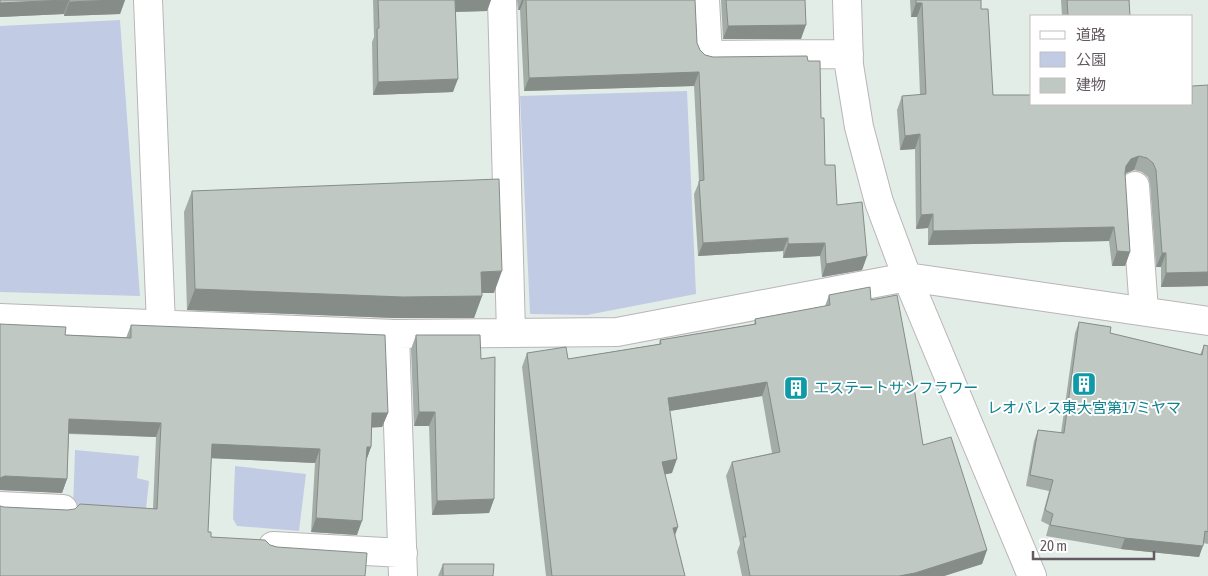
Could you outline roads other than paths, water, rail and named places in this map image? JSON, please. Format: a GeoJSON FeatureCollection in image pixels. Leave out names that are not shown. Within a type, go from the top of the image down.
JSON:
{"type":"FeatureCollection","features":[{"type":"Feature","properties":{"kind":"street"},"geometry":{"type":"LineString","coordinates":[[148,0],[161,325]]}},
{"type":"Feature","properties":{"kind":"street"},"geometry":{"type":"LineString","coordinates":[[502,0],[511,333]]}},
{"type":"Feature","properties":{"kind":"street"},"geometry":{"type":"LineString","coordinates":[[705,0],[708,55],[849,54]]}},
{"type":"Feature","properties":{"kind":"street"},"geometry":{"type":"LineString","coordinates":[[846,0],[849,54],[859,127],[879,202],[907,277],[1032,576]]}},
{"type":"Feature","properties":{"kind":"street"},"geometry":{"type":"LineString","coordinates":[[1135,186],[1144,311]]}},
{"type":"Feature","properties":{"kind":"street"},"geometry":{"type":"LineString","coordinates":[[0,318],[395,334],[617,332],[907,277],[1208,321]]}},
{"type":"Feature","properties":{"kind":"street"},"geometry":{"type":"LineString","coordinates":[[273,546],[403,564],[395,334]]}},
{"type":"Feature","properties":{"kind":"street"},"geometry":{"type":"LineString","coordinates":[[0,506],[63,509]]}},
{"type":"Feature","properties":{"kind":"place","name":"レオパレス東大宮第17ミヤマ"},"geometry":{"type":"Point","coordinates":[1084,384]}},
{"type":"Feature","properties":{"kind":"place","name":"エステートサンフラワー"},"geometry":{"type":"Point","coordinates":[796,388]}}]}
